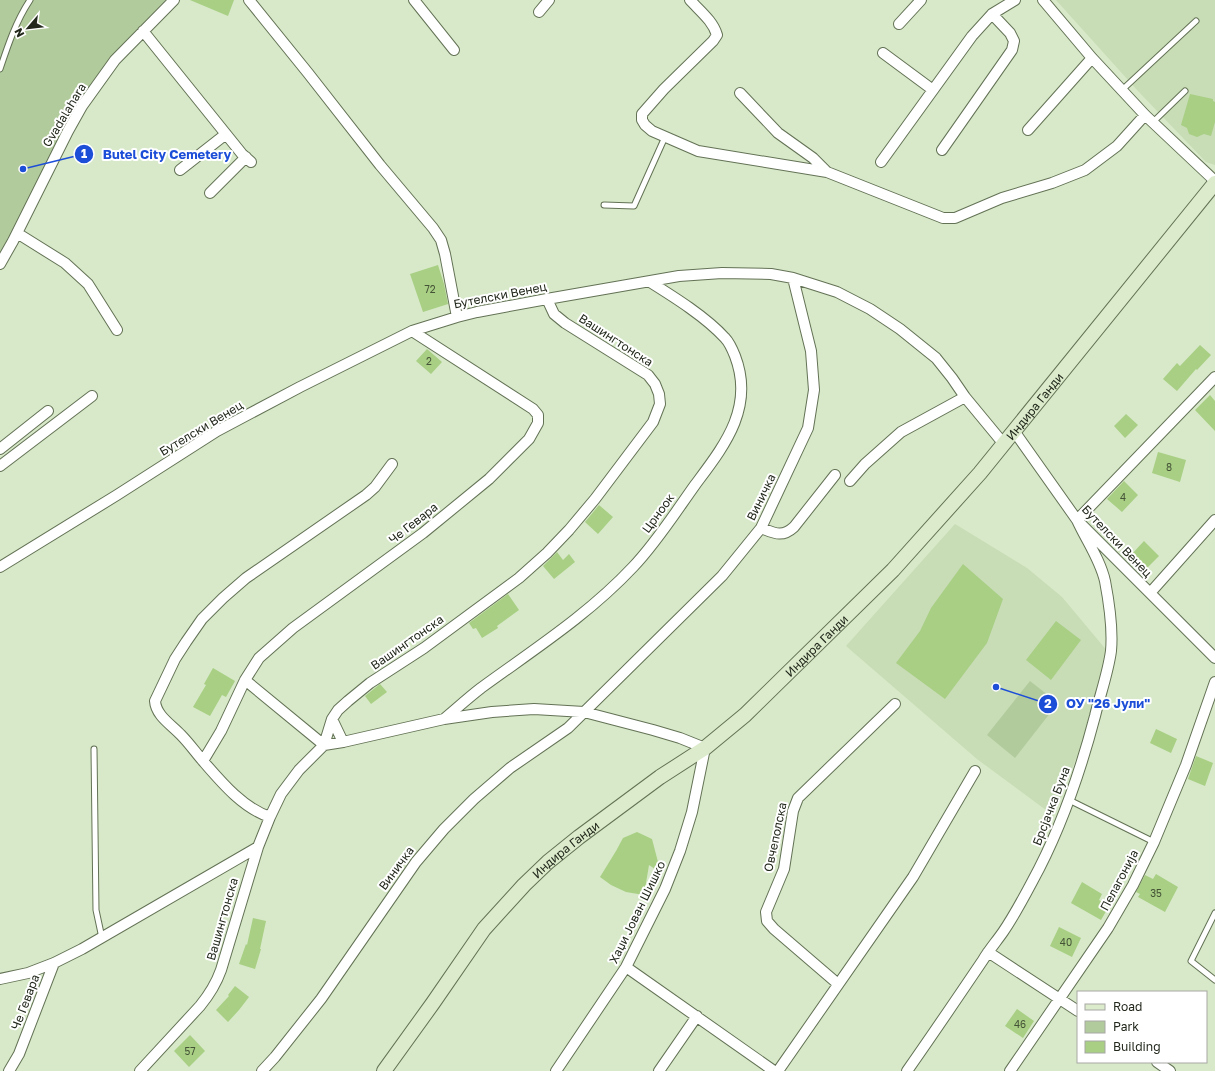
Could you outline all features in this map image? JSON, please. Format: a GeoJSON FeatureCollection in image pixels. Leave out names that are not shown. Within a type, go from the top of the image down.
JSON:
{"type":"FeatureCollection","features":[{"type":"Feature","properties":{"kind":"street","name":"Gvadalahara"},"geometry":{"type":"LineString","coordinates":[[0,264],[82,106],[115,60],[174,0]]}},
{"type":"Feature","properties":{"kind":"street"},"geometry":{"type":"LineString","coordinates":[[249,0],[380,165],[433,228],[440,240],[445,254],[457,316]]}},
{"type":"Feature","properties":{"kind":"street"},"geometry":{"type":"LineString","coordinates":[[414,0],[454,50]]}},
{"type":"Feature","properties":{"kind":"street"},"geometry":{"type":"LineString","coordinates":[[539,12],[549,0]]}},
{"type":"Feature","properties":{"kind":"street"},"geometry":{"type":"LineString","coordinates":[[690,0],[707,18],[715,29],[717,35],[713,41],[642,114],[642,120],[645,125],[652,131],[698,151],[827,172],[943,218],[954,218],[1002,198],[1052,183],[1085,170],[1117,146],[1145,115]]}},
{"type":"Feature","properties":{"kind":"street"},"geometry":{"type":"LineString","coordinates":[[899,24],[921,0]]}},
{"type":"Feature","properties":{"kind":"street"},"geometry":{"type":"LineString","coordinates":[[881,162],[972,36],[992,14],[1014,0]]}},
{"type":"Feature","properties":{"kind":"street"},"geometry":{"type":"LineString","coordinates":[[1043,0],[1092,58],[1152,123],[1215,182]]}},
{"type":"Feature","properties":{"kind":"street"},"geometry":{"type":"LineString","coordinates":[[942,150],[1012,50],[1014,41],[1010,32],[992,14]]}},
{"type":"Feature","properties":{"kind":"street"},"geometry":{"type":"LineString","coordinates":[[143,31],[248,160],[210,193]]}},
{"type":"Feature","properties":{"kind":"street"},"geometry":{"type":"LineString","coordinates":[[883,53],[933,90]]}},
{"type":"Feature","properties":{"kind":"street"},"geometry":{"type":"LineString","coordinates":[[1028,130],[1092,58]]}},
{"type":"Feature","properties":{"kind":"street"},"geometry":{"type":"LineString","coordinates":[[740,93],[778,133],[813,158],[827,172]]}},
{"type":"Feature","properties":{"kind":"street"},"geometry":{"type":"LineString","coordinates":[[180,170],[226,134]]}},
{"type":"Feature","properties":{"kind":"street","name":"Индира Ганди"},"geometry":{"type":"LineString","coordinates":[[384,1071],[484,929],[524,885],[548,862],[580,836],[660,778],[705,748],[745,715],[893,570],[980,473],[1215,182]]}},
{"type":"Feature","properties":{"kind":"street"},"geometry":{"type":"LineString","coordinates":[[17,233],[65,263],[88,284],[117,330]]}},
{"type":"Feature","properties":{"kind":"street","name":"Бутелски Венец"},"geometry":{"type":"LineString","coordinates":[[1,565],[117,495],[217,431],[300,387],[412,331],[457,316],[679,276],[722,273],[771,274],[793,278],[836,292],[870,309],[900,329],[936,358],[965,397],[1003,443]]}},
{"type":"Feature","properties":{"kind":"street","name":"Виничка"},"geometry":{"type":"LineString","coordinates":[[262,1071],[321,999],[416,862],[444,829],[474,799],[510,768],[568,728],[722,576],[761,528],[808,428],[814,390],[811,351],[793,278]]}},
{"type":"Feature","properties":{"kind":"street","name":"Црноок"},"geometry":{"type":"LineString","coordinates":[[444,719],[480,689],[592,606],[633,567],[722,449],[731,431],[740,404],[741,378],[735,356],[726,339],[711,324],[650,282]]}},
{"type":"Feature","properties":{"kind":"street","name":"Вашингтонска"},"geometry":{"type":"LineString","coordinates":[[140,1071],[200,1006],[216,984],[258,847],[270,818],[281,794],[298,770],[324,745],[332,719],[338,710],[370,683],[424,648],[519,578],[569,530],[595,499],[653,422],[660,404],[659,394],[655,384],[648,375],[565,323],[554,314],[547,299]]}},
{"type":"Feature","properties":{"kind":"street","name":"Че Гевара"},"geometry":{"type":"LineString","coordinates":[[203,762],[221,731],[245,680],[259,658],[293,628],[423,533],[489,479],[529,439],[538,423],[538,415],[534,409],[412,331]]}},
{"type":"Feature","properties":{"kind":"street"},"geometry":{"type":"LineString","coordinates":[[1077,520],[1215,377]]}},
{"type":"Feature","properties":{"kind":"street"},"geometry":{"type":"LineString","coordinates":[[0,466],[92,396]]}},
{"type":"Feature","properties":{"kind":"street"},"geometry":{"type":"LineString","coordinates":[[850,481],[901,432],[965,397]]}},
{"type":"Feature","properties":{"kind":"street"},"geometry":{"type":"LineString","coordinates":[[0,449],[48,411]]}},
{"type":"Feature","properties":{"kind":"street","name":"Бутелски Венец"},"geometry":{"type":"LineString","coordinates":[[1014,431],[1077,520],[1215,658]]}},
{"type":"Feature","properties":{"kind":"street"},"geometry":{"type":"LineString","coordinates":[[270,818],[256,812],[219,780],[178,731],[163,717],[155,706],[154,701],[178,653],[202,619],[223,598],[246,578],[366,495],[375,487],[392,464]]}},
{"type":"Feature","properties":{"kind":"street"},"geometry":{"type":"LineString","coordinates":[[761,528],[780,534],[788,532],[794,527],[836,475]]}},
{"type":"Feature","properties":{"kind":"street","name":"Брсјачка Буна"},"geometry":{"type":"LineString","coordinates":[[907,1071],[1002,933],[1033,882],[1058,828],[1087,746],[1107,669],[1111,636],[1104,579],[1096,557],[1083,535],[1077,520]]}},
{"type":"Feature","properties":{"kind":"street"},"geometry":{"type":"LineString","coordinates":[[1150,592],[1215,520]]}},
{"type":"Feature","properties":{"kind":"street"},"geometry":{"type":"LineString","coordinates":[[245,680],[324,745],[444,719],[492,712],[534,709],[584,712],[680,738],[705,748]]}},
{"type":"Feature","properties":{"kind":"street","name":"Пелагонија"},"geometry":{"type":"LineString","coordinates":[[1010,1071],[1108,928],[1132,885],[1154,842],[1186,765],[1215,682]]}},
{"type":"Feature","properties":{"kind":"street","name":"Овчеполска"},"geometry":{"type":"LineString","coordinates":[[838,984],[774,929],[767,921],[766,912],[784,869],[793,811],[798,798],[895,704]]}},
{"type":"Feature","properties":{"kind":"street"},"geometry":{"type":"LineString","coordinates":[[332,719],[343,742]]}},
{"type":"Feature","properties":{"kind":"street","name":"Хаџи Јован Шишко"},"geometry":{"type":"LineString","coordinates":[[556,1071],[626,967],[665,889],[680,851],[692,812],[705,748]]}},
{"type":"Feature","properties":{"kind":"street"},"geometry":{"type":"LineString","coordinates":[[778,1071],[913,877],[975,771]]}},
{"type":"Feature","properties":{"kind":"street"},"geometry":{"type":"LineString","coordinates":[[0,979],[28,973],[54,963],[102,938],[258,847]]}},
{"type":"Feature","properties":{"kind":"street"},"geometry":{"type":"LineString","coordinates":[[988,952],[1077,1010]]}},
{"type":"Feature","properties":{"kind":"street","name":"Че Гевара"},"geometry":{"type":"LineString","coordinates":[[9,1071],[18,1054],[54,963]]}},
{"type":"Feature","properties":{"kind":"street"},"geometry":{"type":"LineString","coordinates":[[626,967],[774,1071]]}},
{"type":"Feature","properties":{"kind":"street"},"geometry":{"type":"LineString","coordinates":[[659,1071],[697,1016]]}},
{"type":"Feature","properties":{"kind":"street"},"geometry":{"type":"LineString","coordinates":[[1158,1063],[1170,1071]]}},
{"type":"Feature","properties":{"kind":"lane"},"geometry":{"type":"LineString","coordinates":[[0,69],[10,39],[24,9],[30,0]]}},
{"type":"Feature","properties":{"kind":"lane"},"geometry":{"type":"LineString","coordinates":[[1122,90],[1196,20]]}},
{"type":"Feature","properties":{"kind":"lane"},"geometry":{"type":"LineString","coordinates":[[1152,123],[1186,91]]}},
{"type":"Feature","properties":{"kind":"lane"},"geometry":{"type":"LineString","coordinates":[[604,205],[634,206],[666,137]]}},
{"type":"Feature","properties":{"kind":"lane"},"geometry":{"type":"LineString","coordinates":[[94,749],[96,910],[102,938]]}},
{"type":"Feature","properties":{"kind":"lane"},"geometry":{"type":"LineString","coordinates":[[1068,800],[1154,842]]}},
{"type":"Feature","properties":{"kind":"lane"},"geometry":{"type":"LineString","coordinates":[[1215,913],[1191,961],[1215,980]]}},
{"type":"Feature","properties":{"kind":"shaded area"},"geometry":{"type":"Polygon","coordinates":[[[1056,0],[1215,0],[1215,165],[1206,162],[1138,91],[1056,0]]]}},
{"type":"Feature","properties":{"kind":"shaded area"},"geometry":{"type":"Polygon","coordinates":[[[955,524],[1027,568],[1062,597],[1108,652],[1090,722],[1054,816],[977,759],[846,646],[955,524]]]}},
{"type":"Feature","properties":{"kind":"green space"},"geometry":{"type":"Polygon","coordinates":[[[0,0],[166,0],[110,58],[75,108],[0,256],[0,0]]]}},
{"type":"Feature","properties":{"kind":"green space"},"geometry":{"type":"Polygon","coordinates":[[[1030,681],[1058,703],[1015,758],[987,735],[1030,681]]]}},
{"type":"Feature","properties":{"kind":"building"},"geometry":{"type":"Polygon","coordinates":[[[190,0],[234,0],[228,16],[190,0]]]}},
{"type":"Feature","properties":{"kind":"building"},"geometry":{"type":"Polygon","coordinates":[[[1190,94],[1213,99],[1215,102],[1215,122],[1211,136],[1204,134],[1197,137],[1189,134],[1187,128],[1181,125],[1190,94]]]}},
{"type":"Feature","properties":{"kind":"building"},"geometry":{"type":"Polygon","coordinates":[[[438,265],[448,304],[423,312],[410,274],[438,265]]]}},
{"type":"Feature","properties":{"kind":"building"},"geometry":{"type":"Polygon","coordinates":[[[1200,345],[1211,355],[1197,370],[1196,369],[1177,391],[1163,379],[1177,363],[1180,366],[1200,345]]]}},
{"type":"Feature","properties":{"kind":"building"},"geometry":{"type":"Polygon","coordinates":[[[427,349],[442,362],[431,374],[416,361],[427,349]]]}},
{"type":"Feature","properties":{"kind":"building"},"geometry":{"type":"Polygon","coordinates":[[[1210,395],[1215,401],[1215,431],[1195,410],[1210,395]]]}},
{"type":"Feature","properties":{"kind":"building"},"geometry":{"type":"Polygon","coordinates":[[[1126,414],[1138,425],[1125,438],[1114,426],[1126,414]]]}},
{"type":"Feature","properties":{"kind":"building"},"geometry":{"type":"Polygon","coordinates":[[[1158,452],[1186,460],[1180,482],[1152,473],[1158,452]]]}},
{"type":"Feature","properties":{"kind":"building"},"geometry":{"type":"Polygon","coordinates":[[[1124,481],[1138,495],[1122,512],[1107,499],[1124,481]]]}},
{"type":"Feature","properties":{"kind":"building"},"geometry":{"type":"Polygon","coordinates":[[[599,505],[613,517],[598,534],[585,522],[599,505]]]}},
{"type":"Feature","properties":{"kind":"building"},"geometry":{"type":"Polygon","coordinates":[[[1144,541],[1159,556],[1144,571],[1130,556],[1144,541]]]}},
{"type":"Feature","properties":{"kind":"building"},"geometry":{"type":"Polygon","coordinates":[[[557,552],[563,560],[569,554],[575,562],[554,579],[543,566],[557,552]]]}},
{"type":"Feature","properties":{"kind":"building"},"geometry":{"type":"Polygon","coordinates":[[[963,564],[1003,599],[987,643],[945,699],[896,663],[920,631],[931,608],[963,564]]]}},
{"type":"Feature","properties":{"kind":"building"},"geometry":{"type":"Polygon","coordinates":[[[508,594],[519,610],[497,626],[498,628],[482,638],[476,628],[473,629],[469,623],[508,594]]]}},
{"type":"Feature","properties":{"kind":"building"},"geometry":{"type":"Polygon","coordinates":[[[1056,621],[1081,640],[1051,680],[1026,660],[1056,621]]]}},
{"type":"Feature","properties":{"kind":"building"},"geometry":{"type":"Polygon","coordinates":[[[213,668],[235,681],[226,697],[222,695],[210,716],[193,707],[206,685],[204,684],[213,668]]]}},
{"type":"Feature","properties":{"kind":"building"},"geometry":{"type":"Polygon","coordinates":[[[380,684],[387,692],[371,704],[365,696],[380,684]]]}},
{"type":"Feature","properties":{"kind":"building"},"geometry":{"type":"Polygon","coordinates":[[[1156,729],[1177,739],[1171,753],[1150,743],[1156,729]]]}},
{"type":"Feature","properties":{"kind":"building"},"geometry":{"type":"Polygon","coordinates":[[[1196,756],[1213,763],[1205,786],[1188,779],[1196,756]]]}},
{"type":"Feature","properties":{"kind":"building"},"geometry":{"type":"Polygon","coordinates":[[[637,832],[652,839],[658,862],[655,869],[649,865],[644,895],[626,892],[611,885],[600,877],[623,838],[637,832]]]}},
{"type":"Feature","properties":{"kind":"building"},"geometry":{"type":"Polygon","coordinates":[[[1156,874],[1178,887],[1165,912],[1138,897],[1140,894],[1136,892],[1145,875],[1153,879],[1156,874]]]}},
{"type":"Feature","properties":{"kind":"building"},"geometry":{"type":"Polygon","coordinates":[[[1082,882],[1102,894],[1099,900],[1109,906],[1101,920],[1071,903],[1082,882]]]}},
{"type":"Feature","properties":{"kind":"building"},"geometry":{"type":"Polygon","coordinates":[[[253,918],[266,921],[261,949],[255,969],[239,964],[246,944],[247,945],[253,918]]]}},
{"type":"Feature","properties":{"kind":"building"},"geometry":{"type":"Polygon","coordinates":[[[1059,927],[1081,938],[1072,957],[1050,946],[1059,927]]]}},
{"type":"Feature","properties":{"kind":"building"},"geometry":{"type":"Polygon","coordinates":[[[235,986],[249,997],[228,1022],[216,1010],[229,996],[228,995],[235,986]]]}},
{"type":"Feature","properties":{"kind":"building"},"geometry":{"type":"Polygon","coordinates":[[[1017,1009],[1034,1021],[1023,1038],[1005,1026],[1017,1009]]]}},
{"type":"Feature","properties":{"kind":"building"},"geometry":{"type":"Polygon","coordinates":[[[190,1035],[205,1051],[189,1067],[174,1051],[190,1035]]]}},
{"type":"Feature","properties":{"kind":"place","name":"Butel City Cemetery"},"geometry":{"type":"Point","coordinates":[23,169]}},
{"type":"Feature","properties":{"kind":"place","name":"ОУ \"26 Јули\""},"geometry":{"type":"Point","coordinates":[996,687]}}]}
